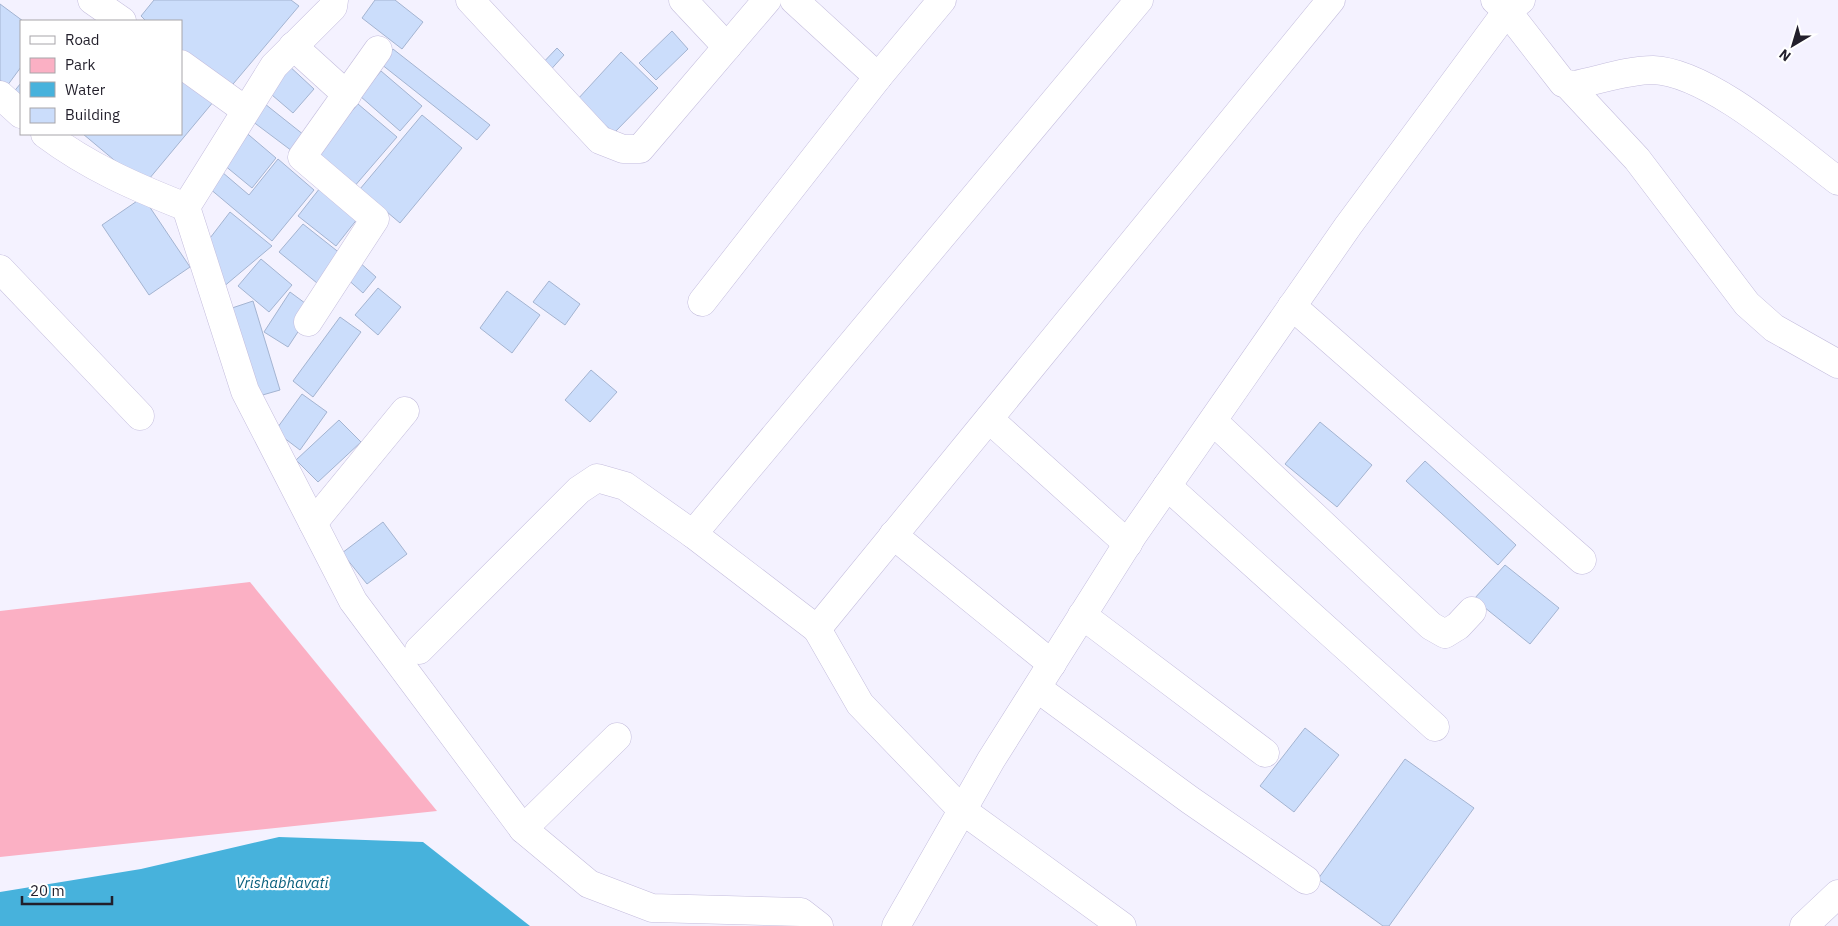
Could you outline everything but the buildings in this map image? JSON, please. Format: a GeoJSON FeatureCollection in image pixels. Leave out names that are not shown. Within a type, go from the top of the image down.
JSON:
{"type":"FeatureCollection","features":[{"type":"Feature","properties":{"kind":"street"},"geometry":{"type":"LineString","coordinates":[[92,0],[121,20]]}},
{"type":"Feature","properties":{"kind":"street"},"geometry":{"type":"LineString","coordinates":[[334,0],[333,7],[274,66],[186,207],[245,391],[353,601],[523,829],[589,884],[652,908],[802,912],[819,926]]}},
{"type":"Feature","properties":{"kind":"street"},"geometry":{"type":"LineString","coordinates":[[470,0],[600,140],[623,149],[640,149],[767,0]]}},
{"type":"Feature","properties":{"kind":"street"},"geometry":{"type":"LineString","coordinates":[[683,0],[727,47]]}},
{"type":"Feature","properties":{"kind":"street"},"geometry":{"type":"LineString","coordinates":[[794,0],[878,77]]}},
{"type":"Feature","properties":{"kind":"street"},"geometry":{"type":"LineString","coordinates":[[702,302],[878,77],[942,0]]}},
{"type":"Feature","properties":{"kind":"street"},"geometry":{"type":"LineString","coordinates":[[693,534],[1139,0]]}},
{"type":"Feature","properties":{"kind":"street"},"geometry":{"type":"LineString","coordinates":[[817,629],[1331,0]]}},
{"type":"Feature","properties":{"kind":"street"},"geometry":{"type":"LineString","coordinates":[[905,922],[962,810],[1128,544],[1292,306],[1508,4],[1558,78],[1568,85],[1637,159],[1747,304],[1774,328],[1838,364]]}},
{"type":"Feature","properties":{"kind":"street"},"geometry":{"type":"LineString","coordinates":[[293,46],[347,94]]}},
{"type":"Feature","properties":{"kind":"street"},"geometry":{"type":"LineString","coordinates":[[308,322],[375,219],[302,157],[378,50]]}},
{"type":"Feature","properties":{"kind":"street"},"geometry":{"type":"LineString","coordinates":[[182,65],[245,110]]}},
{"type":"Feature","properties":{"kind":"street"},"geometry":{"type":"LineString","coordinates":[[1568,85],[1644,70],[1685,76],[1728,98],[1838,181]]}},
{"type":"Feature","properties":{"kind":"street"},"geometry":{"type":"LineString","coordinates":[[0,95],[20,113]]}},
{"type":"Feature","properties":{"kind":"street"},"geometry":{"type":"LineString","coordinates":[[46,135],[94,167],[130,185],[186,207]]}},
{"type":"Feature","properties":{"kind":"street"},"geometry":{"type":"LineString","coordinates":[[0,269],[140,416]]}},
{"type":"Feature","properties":{"kind":"street"},"geometry":{"type":"LineString","coordinates":[[1292,306],[1582,560]]}},
{"type":"Feature","properties":{"kind":"street"},"geometry":{"type":"LineString","coordinates":[[313,523],[405,411]]}},
{"type":"Feature","properties":{"kind":"street"},"geometry":{"type":"LineString","coordinates":[[989,419],[1128,544]]}},
{"type":"Feature","properties":{"kind":"street"},"geometry":{"type":"LineString","coordinates":[[1212,421],[1431,626],[1446,634],[1458,626],[1472,610]]}},
{"type":"Feature","properties":{"kind":"street"},"geometry":{"type":"LineString","coordinates":[[419,650],[579,490],[597,478],[625,486],[693,534],[817,629],[860,704],[962,810],[1122,926]]}},
{"type":"Feature","properties":{"kind":"street"},"geometry":{"type":"LineString","coordinates":[[1167,486],[1435,727]]}},
{"type":"Feature","properties":{"kind":"street"},"geometry":{"type":"LineString","coordinates":[[893,535],[1052,664]]}},
{"type":"Feature","properties":{"kind":"street"},"geometry":{"type":"LineString","coordinates":[[1082,615],[1265,753]]}},
{"type":"Feature","properties":{"kind":"street"},"geometry":{"type":"LineString","coordinates":[[1037,688],[1190,800],[1306,880]]}},
{"type":"Feature","properties":{"kind":"street"},"geometry":{"type":"LineString","coordinates":[[523,829],[617,736]]}},
{"type":"Feature","properties":{"kind":"street"},"geometry":{"type":"LineString","coordinates":[[1804,926],[1838,894]]}},
{"type":"Feature","properties":{"kind":"green space"},"geometry":{"type":"Polygon","coordinates":[[[250,582],[437,811],[0,857],[0,611],[250,582]]]}},
{"type":"Feature","properties":{"kind":"water","name":"Vrishabhavati"},"geometry":{"type":"Polygon","coordinates":[[[279,837],[423,842],[530,926],[0,926],[0,892],[141,869],[279,837]]]}}]}
